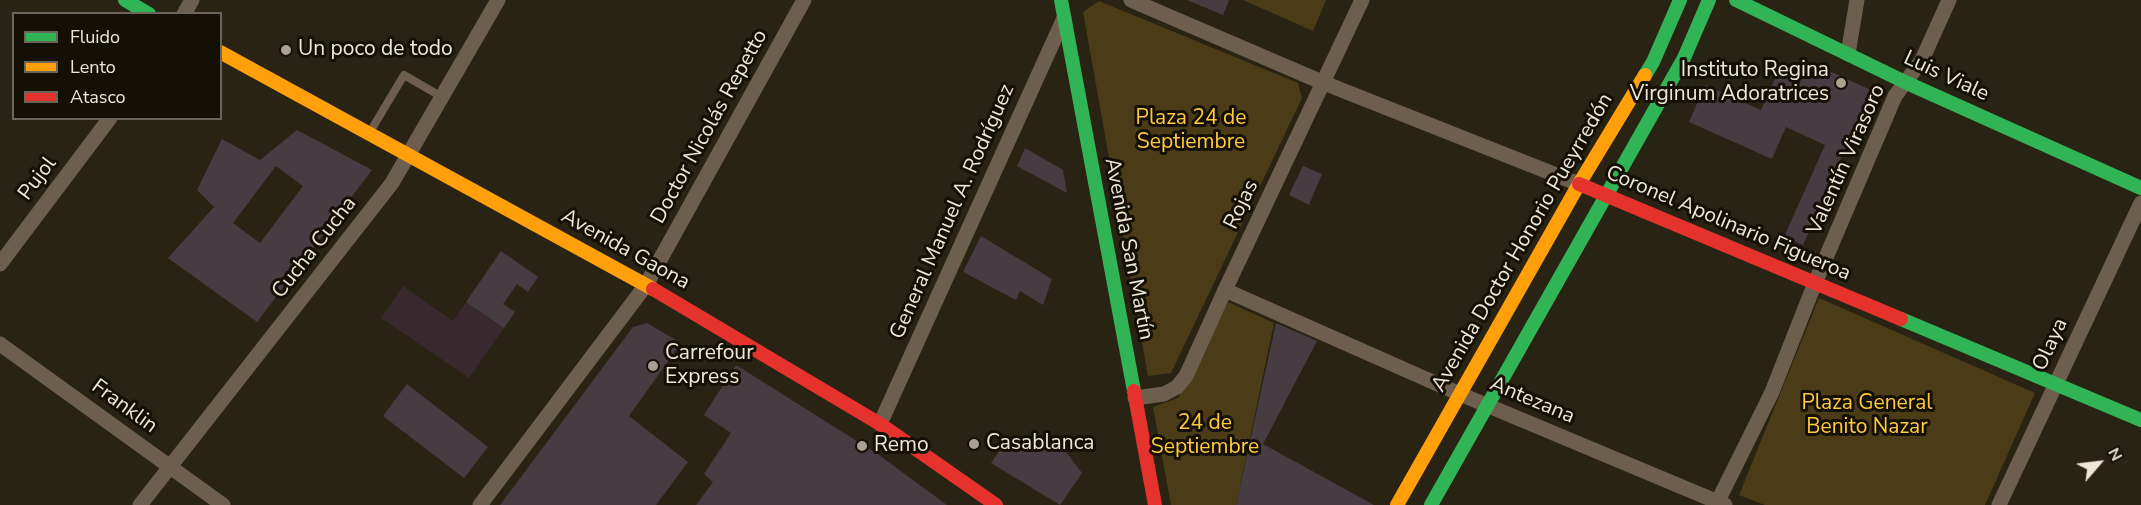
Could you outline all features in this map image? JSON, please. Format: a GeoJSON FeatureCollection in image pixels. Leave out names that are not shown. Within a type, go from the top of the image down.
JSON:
{"type":"FeatureCollection","features":[{"type":"Feature","properties":{"kind":"main road"},"geometry":{"type":"LineString","coordinates":[[125,0],[146,12]]}},
{"type":"Feature","properties":{"kind":"main road","name":"Avenida San Martín"},"geometry":{"type":"LineString","coordinates":[[1060,0],[1155,505]]}},
{"type":"Feature","properties":{"kind":"main road","name":"Avenida Doctor Honorio Pueyrredón"},"geometry":{"type":"LineString","coordinates":[[1397,505],[1579,184],[1653,62],[1680,0]]}},
{"type":"Feature","properties":{"kind":"main road"},"geometry":{"type":"LineString","coordinates":[[1431,505],[1684,57],[1709,0]]}},
{"type":"Feature","properties":{"kind":"main road","name":"Luis Viale"},"geometry":{"type":"LineString","coordinates":[[1736,0],[1906,83],[2141,189]]}},
{"type":"Feature","properties":{"kind":"main road","name":"Avenida Gaona"},"geometry":{"type":"LineString","coordinates":[[222,53],[646,285],[880,424],[996,505]]}},
{"type":"Feature","properties":{"kind":"main road","name":"Coronel Apolinario Figueroa"},"geometry":{"type":"LineString","coordinates":[[1579,184],[2141,420]]}},
{"type":"Feature","properties":{"kind":"street","name":"Cucha Cucha"},"geometry":{"type":"LineString","coordinates":[[140,505],[392,183],[498,0]]}},
{"type":"Feature","properties":{"kind":"street","name":"Doctor Nicolás Repetto"},"geometry":{"type":"LineString","coordinates":[[480,505],[646,285],[804,0]]}},
{"type":"Feature","properties":{"kind":"street","name":"Coronel Apolinario Figueroa"},"geometry":{"type":"LineString","coordinates":[[1131,0],[1324,82],[1579,184]]}},
{"type":"Feature","properties":{"kind":"street","name":"Rojas"},"geometry":{"type":"LineString","coordinates":[[1135,398],[1164,394],[1177,387],[1186,376],[1362,0]]}},
{"type":"Feature","properties":{"kind":"street"},"geometry":{"type":"LineString","coordinates":[[1848,54],[1857,0]]}},
{"type":"Feature","properties":{"kind":"street","name":"Valentín Virasoro"},"geometry":{"type":"LineString","coordinates":[[1720,504],[1772,392],[1815,283],[1895,96],[1922,60],[1949,0]]}},
{"type":"Feature","properties":{"kind":"street","name":"General Manuel A. Rodríguez"},"geometry":{"type":"LineString","coordinates":[[880,424],[1064,18]]}},
{"type":"Feature","properties":{"kind":"street","name":"Pujol"},"geometry":{"type":"LineString","coordinates":[[0,264],[108,120]]}},
{"type":"Feature","properties":{"kind":"street","name":"Olaya"},"geometry":{"type":"LineString","coordinates":[[1999,505],[2141,203]]}},
{"type":"Feature","properties":{"kind":"street","name":"Antezana"},"geometry":{"type":"LineString","coordinates":[[1225,290],[1460,394],[1720,504]]}},
{"type":"Feature","properties":{"kind":"street","name":"Franklin"},"geometry":{"type":"LineString","coordinates":[[0,344],[223,505]]}},
{"type":"Feature","properties":{"kind":"lane"},"geometry":{"type":"LineString","coordinates":[[369,134],[404,75],[442,97]]}},
{"type":"Feature","properties":{"kind":"shaded area"},"geometry":{"type":"Polygon","coordinates":[[[403,286],[453,321],[466,302],[504,328],[469,378],[381,318],[403,286]]]}},
{"type":"Feature","properties":{"kind":"green space"},"geometry":{"type":"Polygon","coordinates":[[[1243,0],[1326,0],[1313,31],[1243,0]]]}},
{"type":"Feature","properties":{"kind":"green space","name":"Plaza 24 de Septiembre"},"geometry":{"type":"Polygon","coordinates":[[[1099,1],[1298,83],[1302,98],[1171,373],[1148,376],[1083,12],[1099,1]]]}},
{"type":"Feature","properties":{"kind":"green space","name":"Plaza General Benito Nazar"},"geometry":{"type":"Polygon","coordinates":[[[1819,298],[2035,393],[1985,505],[1765,505],[1739,495],[1819,298]]]}},
{"type":"Feature","properties":{"kind":"green space","name":"24 de Septiembre"},"geometry":{"type":"Polygon","coordinates":[[[1228,302],[1274,323],[1236,505],[1171,505],[1153,407],[1178,398],[1228,302]]]}},
{"type":"Feature","properties":{"kind":"building"},"geometry":{"type":"Polygon","coordinates":[[[1187,0],[1229,0],[1223,15],[1187,0]]]}},
{"type":"Feature","properties":{"kind":"building"},"geometry":{"type":"Polygon","coordinates":[[[1814,64],[1871,90],[1803,245],[1784,237],[1825,145],[1786,127],[1772,159],[1689,122],[1705,85],[1761,110],[1780,67],[1807,79],[1814,64]]]}},
{"type":"Feature","properties":{"kind":"building"},"geometry":{"type":"Polygon","coordinates":[[[297,130],[372,170],[257,322],[168,258],[214,207],[197,190],[222,139],[260,160],[297,130]],[[276,166],[233,223],[260,243],[303,186],[276,166]]]}},
{"type":"Feature","properties":{"kind":"building"},"geometry":{"type":"Polygon","coordinates":[[[1025,148],[1063,170],[1067,193],[1017,166],[1025,148]]]}},
{"type":"Feature","properties":{"kind":"building"},"geometry":{"type":"Polygon","coordinates":[[[1303,166],[1322,174],[1309,205],[1289,195],[1303,166]]]}},
{"type":"Feature","properties":{"kind":"building"},"geometry":{"type":"Polygon","coordinates":[[[981,236],[1052,279],[1043,305],[1020,291],[1016,300],[963,272],[981,236]]]}},
{"type":"Feature","properties":{"kind":"building"},"geometry":{"type":"Polygon","coordinates":[[[501,251],[538,277],[528,292],[517,284],[503,304],[515,312],[504,328],[466,302],[501,251]]]}},
{"type":"Feature","properties":{"kind":"building"},"geometry":{"type":"Polygon","coordinates":[[[647,323],[681,343],[629,416],[688,462],[656,505],[500,505],[633,327],[647,323]]]}},
{"type":"Feature","properties":{"kind":"building"},"geometry":{"type":"Polygon","coordinates":[[[1276,323],[1317,341],[1263,444],[1374,505],[1236,505],[1276,323]]]}},
{"type":"Feature","properties":{"kind":"building"},"geometry":{"type":"Polygon","coordinates":[[[736,365],[876,453],[947,505],[696,505],[713,482],[704,474],[731,433],[704,415],[736,365]]]}},
{"type":"Feature","properties":{"kind":"building"},"geometry":{"type":"Polygon","coordinates":[[[407,384],[488,447],[464,478],[383,416],[407,384]]]}},
{"type":"Feature","properties":{"kind":"building"},"geometry":{"type":"Polygon","coordinates":[[[1056,439],[1082,473],[1060,505],[991,463],[1004,444],[1056,439]]]}},
{"type":"Feature","properties":{"kind":"traffic: fast"},"geometry":{"type":"LineString","coordinates":[[125,0],[146,12]]}},
{"type":"Feature","properties":{"kind":"traffic: fast"},"geometry":{"type":"LineString","coordinates":[[1061,0],[1134,391]]}},
{"type":"Feature","properties":{"kind":"traffic: fast"},"geometry":{"type":"LineString","coordinates":[[1645,75],[1680,0]]}},
{"type":"Feature","properties":{"kind":"traffic: fast"},"geometry":{"type":"LineString","coordinates":[[1431,505],[1684,58],[1709,0]]}},
{"type":"Feature","properties":{"kind":"traffic: fast"},"geometry":{"type":"LineString","coordinates":[[1736,0],[1907,83],[2141,188]]}},
{"type":"Feature","properties":{"kind":"traffic: fast"},"geometry":{"type":"LineString","coordinates":[[1901,319],[2141,420]]}},
{"type":"Feature","properties":{"kind":"traffic: slow"},"geometry":{"type":"LineString","coordinates":[[222,53],[653,289]]}},
{"type":"Feature","properties":{"kind":"traffic: slow"},"geometry":{"type":"LineString","coordinates":[[1397,505],[1579,184],[1645,75]]}},
{"type":"Feature","properties":{"kind":"traffic: jam"},"geometry":{"type":"LineString","coordinates":[[1579,184],[1901,319]]}},
{"type":"Feature","properties":{"kind":"traffic: jam"},"geometry":{"type":"LineString","coordinates":[[653,289],[880,424],[996,505]]}},
{"type":"Feature","properties":{"kind":"traffic: jam"},"geometry":{"type":"LineString","coordinates":[[1134,391],[1155,505]]}},
{"type":"Feature","properties":{"kind":"place","name":"Un poco de todo"},"geometry":{"type":"Point","coordinates":[286,50]}},
{"type":"Feature","properties":{"kind":"place","name":"Instituto Regina Virginum Adoratrices"},"geometry":{"type":"Point","coordinates":[1841,83]}},
{"type":"Feature","properties":{"kind":"place","name":"Carrefour Express"},"geometry":{"type":"Point","coordinates":[653,366]}},
{"type":"Feature","properties":{"kind":"place","name":"Casablanca"},"geometry":{"type":"Point","coordinates":[974,444]}},
{"type":"Feature","properties":{"kind":"place","name":"Remo"},"geometry":{"type":"Point","coordinates":[862,446]}}]}
